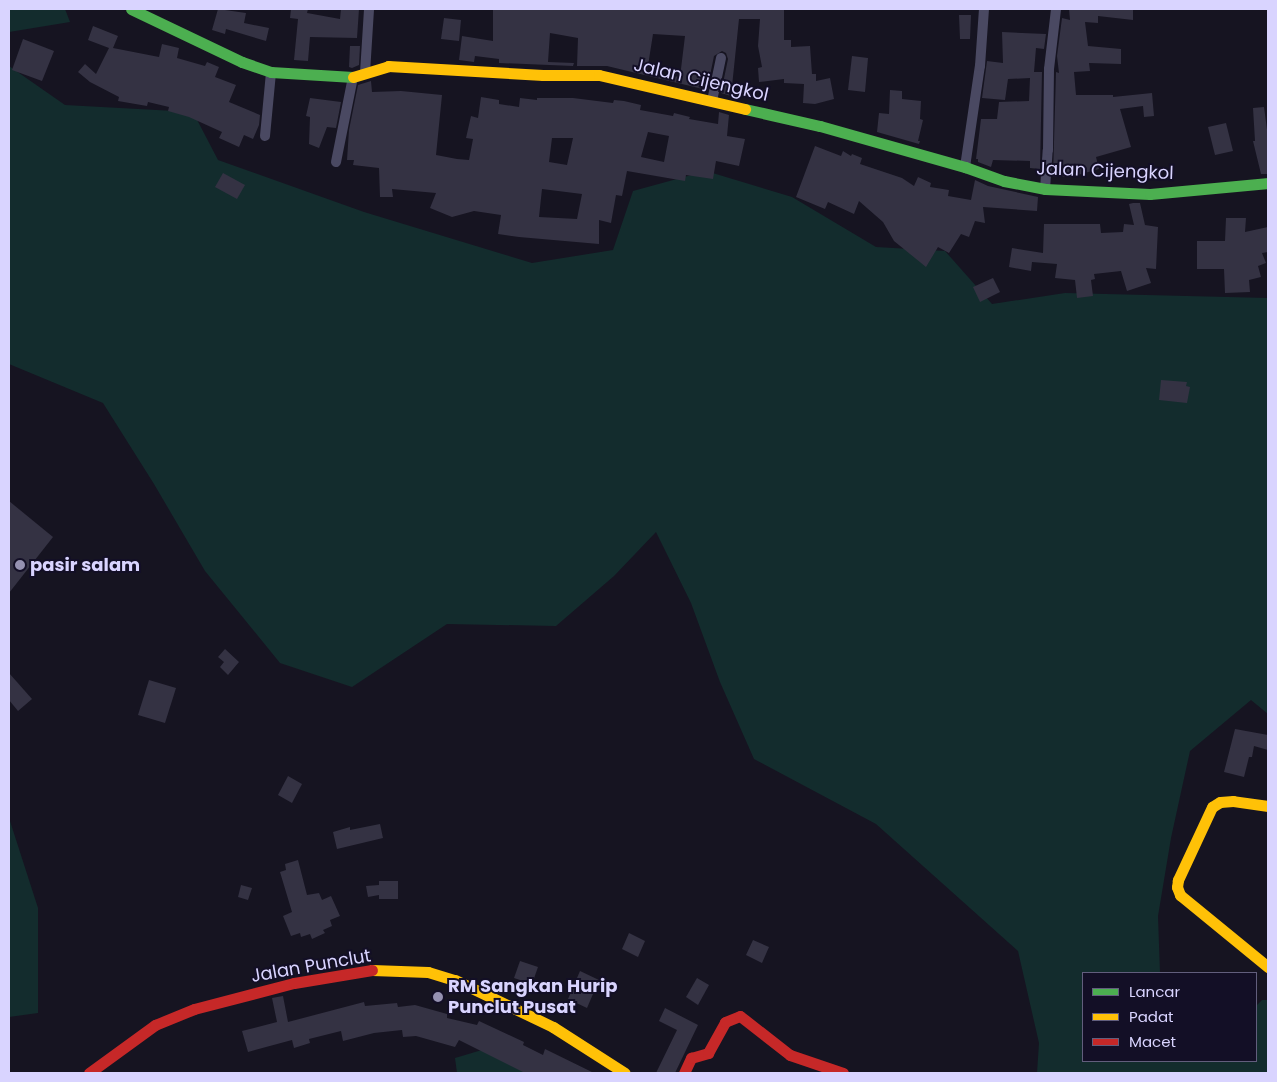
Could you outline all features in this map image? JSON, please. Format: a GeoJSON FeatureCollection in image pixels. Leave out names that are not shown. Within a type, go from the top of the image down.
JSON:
{"type":"FeatureCollection","features":[{"type":"Feature","properties":{"kind":"street","name":"Jalan Cijengkol"},"geometry":{"type":"LineString","coordinates":[[131,9],[242,62],[271,72],[353,77],[388,66],[543,75],[599,75],[820,126],[964,167],[1004,181],[1045,189],[1150,194],[1268,183]]}},
{"type":"Feature","properties":{"kind":"street"},"geometry":{"type":"LineString","coordinates":[[366,73],[369,9]]}},
{"type":"Feature","properties":{"kind":"street"},"geometry":{"type":"LineString","coordinates":[[964,167],[980,66],[984,9]]}},
{"type":"Feature","properties":{"kind":"street"},"geometry":{"type":"LineString","coordinates":[[1045,189],[1048,150],[1049,69],[1056,9]]}},
{"type":"Feature","properties":{"kind":"street"},"geometry":{"type":"LineString","coordinates":[[712,101],[721,58]]}},
{"type":"Feature","properties":{"kind":"street"},"geometry":{"type":"LineString","coordinates":[[265,136],[271,72]]}},
{"type":"Feature","properties":{"kind":"street"},"geometry":{"type":"LineString","coordinates":[[336,162],[353,77]]}},
{"type":"Feature","properties":{"kind":"street"},"geometry":{"type":"LineString","coordinates":[[1268,806],[1233,801],[1220,802],[1212,807],[1178,880],[1177,887],[1180,895],[1230,938],[1268,967]]}},
{"type":"Feature","properties":{"kind":"street","name":"Jalan Punclut"},"geometry":{"type":"LineString","coordinates":[[89,1073],[155,1025],[194,1009],[294,983],[366,970],[428,972],[455,980],[553,1027],[626,1073]]}},
{"type":"Feature","properties":{"kind":"street"},"geometry":{"type":"LineString","coordinates":[[684,1073],[691,1058],[708,1053],[725,1022],[740,1016],[790,1055],[843,1073]]}},
{"type":"Feature","properties":{"kind":"green space"},"geometry":{"type":"Polygon","coordinates":[[[9,9],[65,9],[70,22],[9,32],[9,9]]]}},
{"type":"Feature","properties":{"kind":"green space"},"geometry":{"type":"Polygon","coordinates":[[[9,66],[65,105],[193,112],[218,160],[364,212],[532,263],[613,250],[633,191],[706,171],[792,197],[876,247],[945,251],[992,304],[1065,293],[1268,298],[1268,714],[1251,700],[1190,751],[1171,838],[1158,916],[1160,972],[1082,972],[1082,1062],[1257,1062],[1257,1005],[1262,1000],[1268,1000],[1268,1073],[1037,1073],[1039,1043],[1018,951],[876,824],[754,759],[720,682],[691,603],[656,532],[614,576],[556,626],[447,624],[352,687],[280,663],[205,571],[154,484],[103,403],[9,364],[9,66]]]}},
{"type":"Feature","properties":{"kind":"green space"},"geometry":{"type":"Polygon","coordinates":[[[9,818],[38,908],[38,1013],[9,1017],[9,818]]]}},
{"type":"Feature","properties":{"kind":"green space"},"geometry":{"type":"Polygon","coordinates":[[[492,1047],[546,1073],[457,1073],[455,1058],[492,1047]]]}},
{"type":"Feature","properties":{"kind":"building"},"geometry":{"type":"Polygon","coordinates":[[[218,9],[246,13],[244,23],[269,28],[266,41],[226,29],[225,34],[212,30],[218,9]]]}},
{"type":"Feature","properties":{"kind":"building"},"geometry":{"type":"Polygon","coordinates":[[[291,9],[308,9],[307,13],[340,19],[341,9],[359,9],[357,38],[310,37],[308,61],[294,60],[298,19],[290,18],[291,9]]]}},
{"type":"Feature","properties":{"kind":"building"},"geometry":{"type":"Polygon","coordinates":[[[493,9],[784,9],[784,40],[791,40],[791,47],[810,46],[812,74],[816,74],[816,81],[830,78],[834,99],[815,104],[803,103],[804,84],[784,83],[784,79],[759,82],[758,68],[762,67],[758,46],[760,19],[739,19],[731,96],[721,93],[728,59],[726,53],[722,51],[714,56],[707,90],[607,66],[577,66],[578,38],[550,33],[548,62],[574,63],[573,66],[499,63],[499,59],[475,56],[474,62],[459,60],[462,36],[493,41],[493,9]],[[653,34],[647,72],[680,77],[685,36],[653,34]]]}},
{"type":"Feature","properties":{"kind":"building"},"geometry":{"type":"Polygon","coordinates":[[[1069,9],[1133,9],[1133,20],[1098,16],[1098,23],[1085,22],[1088,46],[1121,49],[1121,64],[1089,63],[1090,71],[1074,72],[1076,95],[1113,95],[1113,97],[1152,93],[1154,116],[1144,117],[1143,106],[1120,109],[1131,147],[1096,157],[1099,169],[1074,176],[1053,177],[1056,72],[1059,73],[1057,56],[1062,18],[1070,20],[1069,9]]]}},
{"type":"Feature","properties":{"kind":"building"},"geometry":{"type":"Polygon","coordinates":[[[959,15],[971,15],[970,39],[960,39],[959,15]]]}},
{"type":"Feature","properties":{"kind":"building"},"geometry":{"type":"Polygon","coordinates":[[[444,18],[461,20],[459,41],[441,39],[444,18]]]}},
{"type":"Feature","properties":{"kind":"building"},"geometry":{"type":"Polygon","coordinates":[[[93,26],[118,36],[113,48],[159,57],[162,44],[179,48],[177,58],[205,66],[207,62],[219,67],[215,77],[236,85],[229,102],[260,115],[259,125],[253,139],[244,135],[239,147],[219,138],[222,132],[189,117],[168,111],[169,107],[148,102],[147,106],[118,101],[119,97],[90,82],[78,72],[85,64],[96,74],[109,48],[88,40],[93,26]]]}},
{"type":"Feature","properties":{"kind":"building"},"geometry":{"type":"Polygon","coordinates":[[[1002,32],[1046,34],[1044,49],[1036,48],[1034,72],[1042,72],[1040,169],[1030,168],[1030,161],[993,160],[991,167],[978,162],[978,159],[976,159],[981,119],[997,119],[999,102],[1029,101],[1030,78],[1008,79],[1005,100],[982,98],[987,61],[1003,63],[1002,32]]]}},
{"type":"Feature","properties":{"kind":"building"},"geometry":{"type":"Polygon","coordinates":[[[23,39],[54,51],[42,81],[12,70],[23,39]]]}},
{"type":"Feature","properties":{"kind":"building"},"geometry":{"type":"Polygon","coordinates":[[[350,46],[360,46],[359,65],[352,68],[349,67],[350,46]]]}},
{"type":"Feature","properties":{"kind":"building"},"geometry":{"type":"Polygon","coordinates":[[[852,56],[868,58],[865,92],[848,90],[852,56]]]}},
{"type":"Feature","properties":{"kind":"building"},"geometry":{"type":"Polygon","coordinates":[[[371,81],[372,92],[401,91],[442,95],[436,155],[457,159],[469,160],[473,139],[466,138],[471,116],[478,118],[481,97],[499,100],[499,104],[519,107],[520,98],[537,100],[537,98],[573,98],[613,103],[614,100],[624,101],[641,105],[640,110],[673,116],[674,113],[690,117],[689,119],[718,124],[719,112],[729,115],[727,136],[745,139],[739,166],[716,161],[713,179],[686,175],[685,181],[627,171],[622,196],[616,195],[611,223],[599,220],[599,244],[519,237],[498,234],[501,215],[474,211],[452,217],[430,208],[436,193],[392,189],[393,197],[380,197],[379,168],[353,165],[354,160],[347,160],[349,130],[358,85],[371,81]],[[648,132],[641,157],[664,162],[669,136],[648,132]],[[552,138],[549,162],[567,165],[573,138],[552,138]],[[542,189],[539,217],[577,219],[582,194],[542,189]]]}},
{"type":"Feature","properties":{"kind":"building"},"geometry":{"type":"Polygon","coordinates":[[[890,90],[902,91],[902,99],[921,101],[920,119],[923,120],[919,144],[877,132],[879,113],[889,114],[890,90]]]}},
{"type":"Feature","properties":{"kind":"building"},"geometry":{"type":"Polygon","coordinates":[[[310,98],[341,102],[336,128],[327,127],[319,148],[309,144],[310,117],[306,116],[310,98]]]}},
{"type":"Feature","properties":{"kind":"building"},"geometry":{"type":"Polygon","coordinates":[[[1264,107],[1268,137],[1268,174],[1261,174],[1253,141],[1255,141],[1253,108],[1264,107]]]}},
{"type":"Feature","properties":{"kind":"building"},"geometry":{"type":"Polygon","coordinates":[[[1226,123],[1233,151],[1215,155],[1208,127],[1226,123]]]}},
{"type":"Feature","properties":{"kind":"building"},"geometry":{"type":"Polygon","coordinates":[[[815,146],[841,156],[843,151],[851,156],[852,154],[862,158],[860,164],[902,178],[914,186],[918,177],[931,183],[930,187],[949,190],[948,196],[971,200],[975,180],[988,186],[1038,197],[1037,211],[983,207],[985,223],[975,221],[969,237],[961,234],[949,253],[938,247],[926,267],[894,241],[883,222],[859,201],[854,214],[828,202],[825,209],[796,197],[815,146]]]}},
{"type":"Feature","properties":{"kind":"building"},"geometry":{"type":"Polygon","coordinates":[[[223,173],[245,185],[237,199],[215,187],[223,173]]]}},
{"type":"Feature","properties":{"kind":"building"},"geometry":{"type":"Polygon","coordinates":[[[1140,203],[1145,225],[1158,227],[1156,269],[1146,268],[1151,283],[1127,291],[1121,271],[1094,274],[1095,279],[1091,280],[1093,296],[1077,298],[1075,280],[1055,278],[1057,264],[1032,262],[1031,271],[1009,267],[1012,248],[1043,253],[1044,224],[1100,224],[1101,233],[1123,232],[1124,224],[1134,225],[1129,204],[1140,203]]]}},
{"type":"Feature","properties":{"kind":"building"},"geometry":{"type":"Polygon","coordinates":[[[1226,218],[1246,218],[1245,232],[1268,227],[1268,252],[1262,253],[1266,263],[1258,266],[1261,277],[1249,280],[1250,292],[1225,293],[1224,269],[1197,269],[1197,241],[1225,241],[1226,218]]]}},
{"type":"Feature","properties":{"kind":"building"},"geometry":{"type":"Polygon","coordinates":[[[993,278],[1000,292],[980,302],[973,287],[993,278]]]}},
{"type":"Feature","properties":{"kind":"building"},"geometry":{"type":"Polygon","coordinates":[[[1161,380],[1187,382],[1186,386],[1190,387],[1187,403],[1159,400],[1161,380]]]}},
{"type":"Feature","properties":{"kind":"building","name":"pasir salam"},"geometry":{"type":"Polygon","coordinates":[[[9,501],[53,537],[9,593],[9,501]]]}},
{"type":"Feature","properties":{"kind":"building"},"geometry":{"type":"Polygon","coordinates":[[[225,649],[239,662],[228,675],[220,667],[224,662],[218,657],[225,649]]]}},
{"type":"Feature","properties":{"kind":"building"},"geometry":{"type":"Polygon","coordinates":[[[9,673],[32,699],[18,711],[9,700],[9,673]]]}},
{"type":"Feature","properties":{"kind":"building"},"geometry":{"type":"Polygon","coordinates":[[[149,680],[176,688],[165,723],[138,715],[149,680]]]}},
{"type":"Feature","properties":{"kind":"building"},"geometry":{"type":"Polygon","coordinates":[[[1235,729],[1268,735],[1268,750],[1254,746],[1244,777],[1224,772],[1235,729]]]}},
{"type":"Feature","properties":{"kind":"building"},"geometry":{"type":"Polygon","coordinates":[[[288,776],[302,784],[292,803],[278,795],[288,776]]]}},
{"type":"Feature","properties":{"kind":"building"},"geometry":{"type":"Polygon","coordinates":[[[380,824],[383,838],[337,849],[333,832],[350,827],[350,830],[380,824]]]}},
{"type":"Feature","properties":{"kind":"building"},"geometry":{"type":"Polygon","coordinates":[[[298,860],[307,895],[319,893],[322,900],[331,896],[340,916],[330,920],[332,926],[323,930],[325,933],[312,939],[310,934],[301,937],[300,933],[291,936],[283,916],[292,912],[280,872],[286,870],[285,864],[298,860]]]}},
{"type":"Feature","properties":{"kind":"building"},"geometry":{"type":"Polygon","coordinates":[[[379,881],[398,881],[398,899],[379,899],[379,895],[368,897],[366,886],[379,885],[379,881]]]}},
{"type":"Feature","properties":{"kind":"building"},"geometry":{"type":"Polygon","coordinates":[[[241,885],[252,888],[248,900],[238,897],[241,885]]]}},
{"type":"Feature","properties":{"kind":"building"},"geometry":{"type":"Polygon","coordinates":[[[629,933],[645,941],[638,957],[622,949],[629,933]]]}},
{"type":"Feature","properties":{"kind":"building"},"geometry":{"type":"Polygon","coordinates":[[[753,940],[769,947],[762,963],[746,955],[753,940]]]}},
{"type":"Feature","properties":{"kind":"building"},"geometry":{"type":"Polygon","coordinates":[[[520,961],[538,967],[532,984],[514,978],[520,961]]]}},
{"type":"Feature","properties":{"kind":"building"},"geometry":{"type":"Polygon","coordinates":[[[580,971],[599,980],[587,1008],[568,999],[580,971]]]}},
{"type":"Feature","properties":{"kind":"building"},"geometry":{"type":"Polygon","coordinates":[[[697,978],[709,985],[698,1005],[686,997],[697,978]]]}},
{"type":"Feature","properties":{"kind":"building"},"geometry":{"type":"Polygon","coordinates":[[[283,996],[288,1022],[364,1002],[365,1006],[397,1003],[398,1007],[415,1005],[447,1014],[447,1018],[477,1025],[479,1021],[524,1042],[523,1045],[543,1055],[545,1049],[594,1073],[525,1073],[459,1040],[455,1047],[416,1036],[403,1037],[402,1030],[374,1033],[343,1041],[341,1031],[309,1039],[310,1043],[294,1048],[292,1040],[248,1052],[242,1031],[277,1022],[272,998],[283,996]]]}},
{"type":"Feature","properties":{"kind":"building"},"geometry":{"type":"Polygon","coordinates":[[[665,1008],[698,1025],[675,1073],[656,1073],[677,1030],[659,1021],[665,1008]]]}},
{"type":"Feature","properties":{"kind":"traffic: fast"},"geometry":{"type":"LineString","coordinates":[[131,9],[242,62],[271,72],[353,77]]}},
{"type":"Feature","properties":{"kind":"traffic: fast"},"geometry":{"type":"LineString","coordinates":[[745,109],[820,126],[965,167],[1004,181],[1045,189],[1150,194],[1268,183]]}},
{"type":"Feature","properties":{"kind":"traffic: slow"},"geometry":{"type":"LineString","coordinates":[[353,77],[388,66],[543,75],[599,75],[745,109]]}},
{"type":"Feature","properties":{"kind":"traffic: slow"},"geometry":{"type":"LineString","coordinates":[[1268,806],[1233,801],[1220,802],[1212,807],[1178,880],[1177,887],[1180,895],[1268,967]]}},
{"type":"Feature","properties":{"kind":"traffic: slow"},"geometry":{"type":"LineString","coordinates":[[372,970],[428,972],[455,980],[553,1027],[625,1073]]}},
{"type":"Feature","properties":{"kind":"traffic: jam"},"geometry":{"type":"LineString","coordinates":[[89,1073],[155,1025],[194,1009],[294,983],[372,970]]}},
{"type":"Feature","properties":{"kind":"traffic: jam"},"geometry":{"type":"LineString","coordinates":[[684,1073],[691,1058],[708,1053],[725,1022],[740,1016],[790,1055],[843,1073]]}},
{"type":"Feature","properties":{"kind":"place","name":"pasir salam"},"geometry":{"type":"Point","coordinates":[20,565]}},
{"type":"Feature","properties":{"kind":"place","name":"RM Sangkan Hurip Punclut Pusat"},"geometry":{"type":"Point","coordinates":[438,997]}}]}
